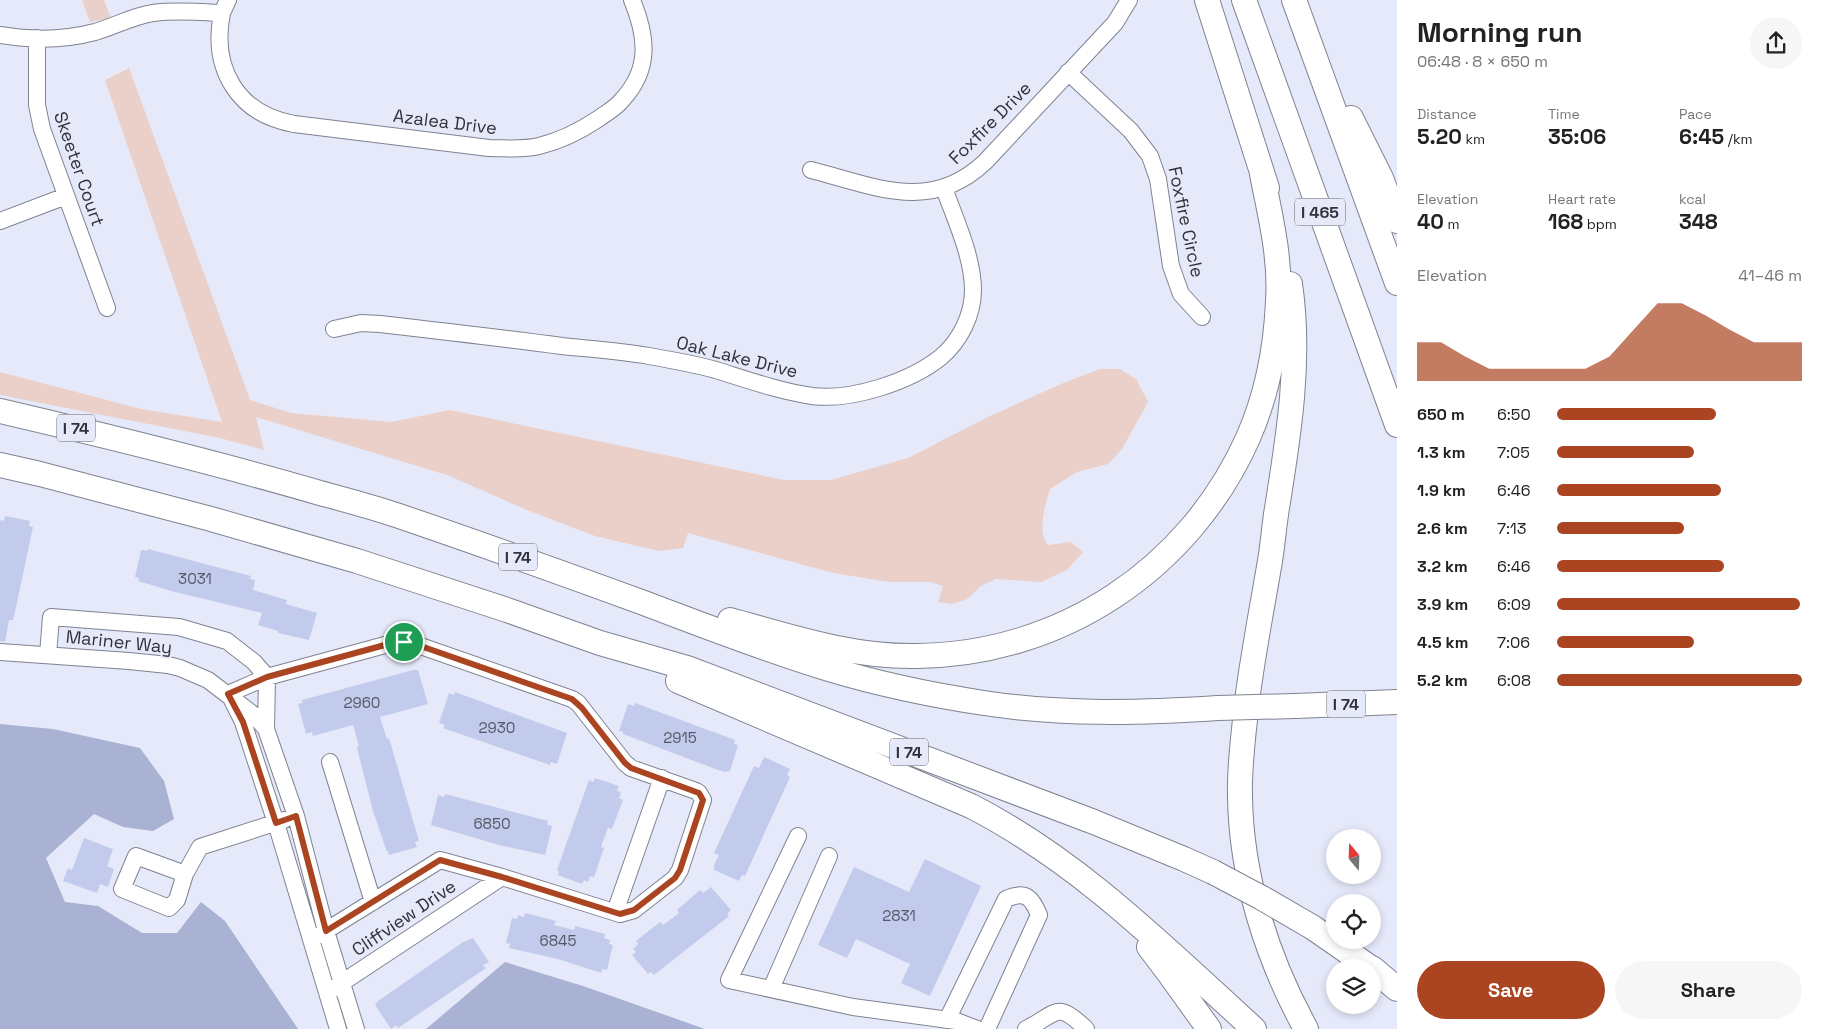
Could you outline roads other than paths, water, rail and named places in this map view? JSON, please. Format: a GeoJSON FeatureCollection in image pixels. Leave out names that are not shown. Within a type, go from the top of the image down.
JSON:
{"type":"FeatureCollection","features":[{"type":"Feature","properties":{"kind":"highway"},"geometry":{"type":"LineString","coordinates":[[1207,0],[1277,218],[1287,258],[1292,300],[1295,340],[1289,434],[1250,681],[1242,748],[1240,795],[1242,835],[1254,898],[1279,976],[1291,1003],[1306,1029]]}},
{"type":"Feature","properties":{"kind":"highway","name":"I 465"},"geometry":{"type":"LineString","coordinates":[[1244,0],[1397,425]]}},
{"type":"Feature","properties":{"kind":"highway"},"geometry":{"type":"LineString","coordinates":[[1298,10],[1381,178],[1397,221]]}},
{"type":"Feature","properties":{"kind":"highway","name":"I 465"},"geometry":{"type":"LineString","coordinates":[[1298,10],[1397,283]]}},
{"type":"Feature","properties":{"kind":"highway"},"geometry":{"type":"LineString","coordinates":[[549,568],[809,643],[876,655],[941,655],[1000,647],[1047,632],[1093,610],[1149,570],[1192,529],[1222,488],[1248,438],[1265,389],[1276,331],[1278,298],[1277,260],[1262,174]]}},
{"type":"Feature","properties":{"kind":"highway","name":"I 74"},"geometry":{"type":"LineString","coordinates":[[0,411],[88,431],[258,475],[394,515],[549,568],[774,651],[832,670],[915,691],[984,704],[1061,711],[1152,712],[1397,702]]}},
{"type":"Feature","properties":{"kind":"highway","name":"I 74"},"geometry":{"type":"LineString","coordinates":[[0,465],[192,514],[356,561],[507,610],[600,643],[687,668],[1094,822],[1184,859],[1262,898],[1312,927],[1359,959]]}},
{"type":"Feature","properties":{"kind":"highway"},"geometry":{"type":"LineString","coordinates":[[600,643],[681,683],[971,806],[1015,830],[1074,871],[1134,918],[1254,1029]]}},
{"type":"Feature","properties":{"kind":"highway"},"geometry":{"type":"LineString","coordinates":[[1074,871],[1128,924],[1156,956],[1209,1029]]}},
{"type":"Feature","properties":{"kind":"highway","name":"I 74"},"geometry":{"type":"LineString","coordinates":[[1381,976],[1397,989]]}},
{"type":"Feature","properties":{"kind":"street","name":"Azalea Drive"},"geometry":{"type":"LineString","coordinates":[[225,6],[219,25],[219,44],[224,69],[232,85],[244,100],[264,115],[282,122],[294,124],[489,148],[514,149],[540,146],[564,138],[586,126],[622,100],[639,75],[644,51],[642,27],[632,0]]}},
{"type":"Feature","properties":{"kind":"street","name":"Foxfire Drive"},"geometry":{"type":"LineString","coordinates":[[810,170],[896,192],[918,193],[944,188],[966,178],[985,162],[1115,23],[1129,0]]}},
{"type":"Feature","properties":{"kind":"street"},"geometry":{"type":"LineString","coordinates":[[0,36],[62,37],[93,32],[151,14],[225,6]]}},
{"type":"Feature","properties":{"kind":"street","name":"Skeeter Court"},"geometry":{"type":"LineString","coordinates":[[37,38],[38,112],[44,136],[107,308]]}},
{"type":"Feature","properties":{"kind":"street","name":"Foxfire Circle"},"geometry":{"type":"LineString","coordinates":[[1068,72],[1131,131],[1150,156],[1158,179],[1171,266],[1181,294],[1202,317]]}},
{"type":"Feature","properties":{"kind":"street","name":"Oak Lake Drive"},"geometry":{"type":"LineString","coordinates":[[334,329],[360,323],[380,324],[643,355],[704,367],[802,394],[820,396],[856,394],[891,384],[932,364],[954,343],[964,327],[973,297],[973,278],[969,260],[944,188]]}},
{"type":"Feature","properties":{"kind":"street"},"geometry":{"type":"LineString","coordinates":[[0,221],[66,196]]}},
{"type":"Feature","properties":{"kind":"street"},"geometry":{"type":"LineString","coordinates":[[48,655],[51,617],[172,627],[227,642],[254,662],[267,677],[266,729],[296,816],[326,931],[356,1029]]}},
{"type":"Feature","properties":{"kind":"street"},"geometry":{"type":"LineString","coordinates":[[338,1029],[276,823],[243,722],[228,694],[267,677],[396,642],[412,643],[572,699],[582,708],[625,763],[636,770],[662,778],[615,912]]}},
{"type":"Feature","properties":{"kind":"street","name":"Mariner Way"},"geometry":{"type":"LineString","coordinates":[[0,652],[168,665],[197,674],[228,694],[254,715],[266,729]]}},
{"type":"Feature","properties":{"kind":"street"},"geometry":{"type":"LineString","coordinates":[[330,762],[373,902]]}},
{"type":"Feature","properties":{"kind":"street","name":"Cliffview Drive"},"geometry":{"type":"LineString","coordinates":[[310,940],[440,860],[502,877],[620,914],[634,910],[675,878],[680,870],[703,800],[696,791],[662,778]]}},
{"type":"Feature","properties":{"kind":"street"},"geometry":{"type":"LineString","coordinates":[[185,874],[200,846],[296,816]]}},
{"type":"Feature","properties":{"kind":"street"},"geometry":{"type":"LineString","coordinates":[[798,836],[729,980],[853,1006],[952,1020],[977,1029]]}},
{"type":"Feature","properties":{"kind":"street"},"geometry":{"type":"LineString","coordinates":[[771,989],[829,856]]}},
{"type":"Feature","properties":{"kind":"street","name":"Cliffview Drive"},"geometry":{"type":"LineString","coordinates":[[327,992],[502,877]]}},
{"type":"Feature","properties":{"kind":"street"},"geometry":{"type":"LineString","coordinates":[[952,1020],[1006,899],[1014,895],[1025,896],[1033,901],[1040,915],[987,1029]]}},
{"type":"Feature","properties":{"kind":"street"},"geometry":{"type":"LineString","coordinates":[[1026,1029],[1051,1013],[1060,1011],[1070,1014],[1086,1029]]}},
{"type":"Feature","properties":{"kind":"water"},"geometry":{"type":"Polygon","coordinates":[[[0,724],[53,729],[140,748],[164,781],[174,819],[153,831],[123,827],[94,814],[46,858],[65,902],[98,906],[142,933],[177,933],[201,902],[225,921],[298,1029],[0,1029],[0,724]]]}},
{"type":"Feature","properties":{"kind":"water"},"geometry":{"type":"Polygon","coordinates":[[[505,962],[586,987],[705,1029],[426,1029],[505,962]]]}}]}
